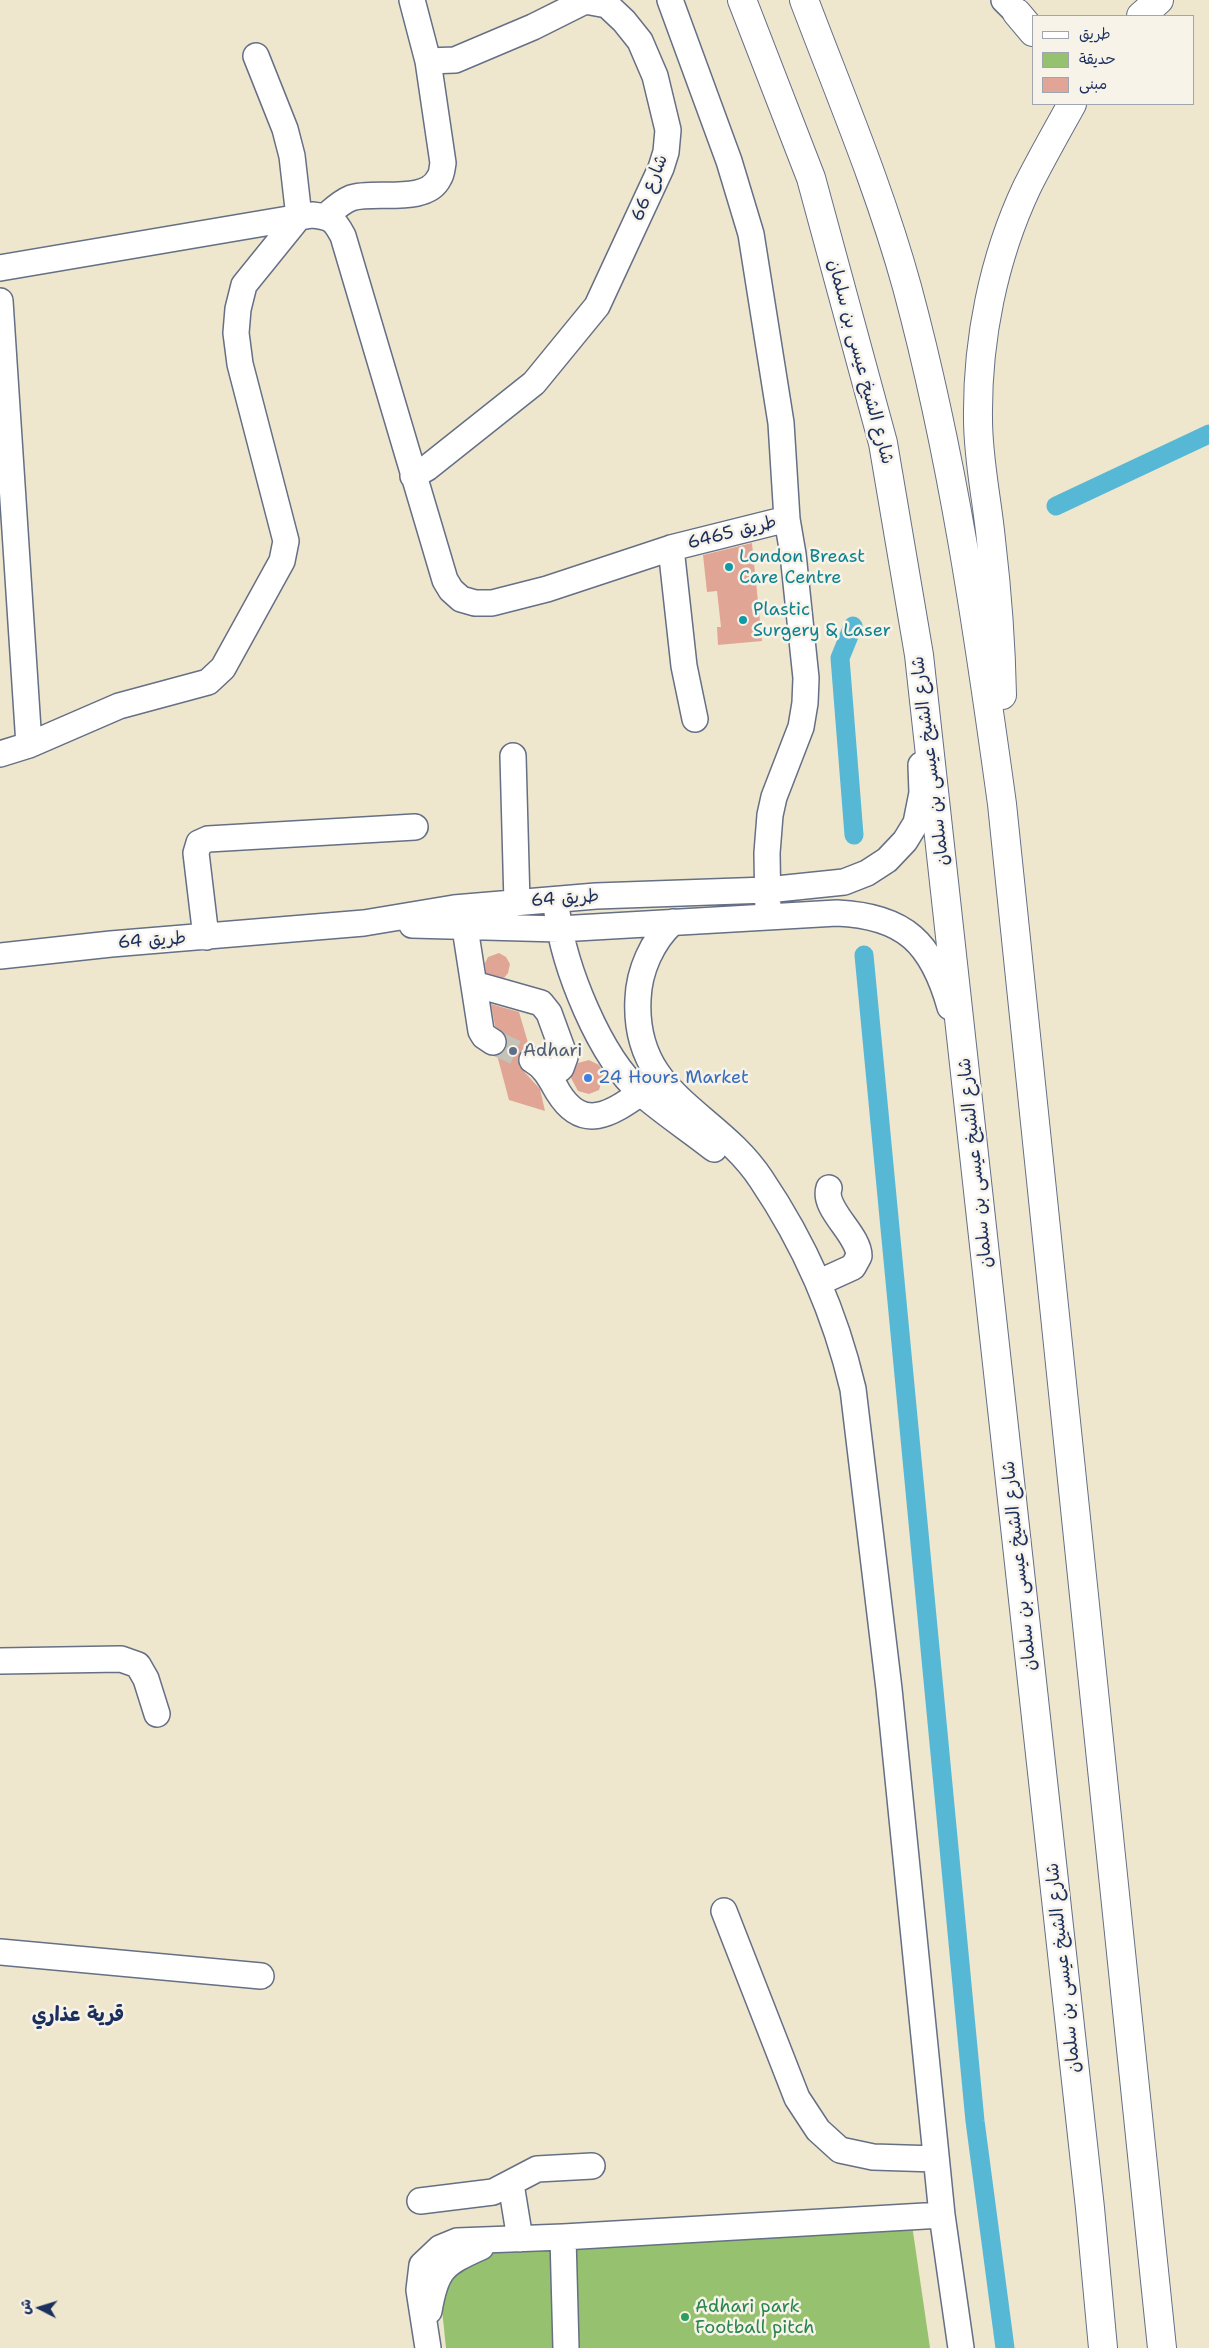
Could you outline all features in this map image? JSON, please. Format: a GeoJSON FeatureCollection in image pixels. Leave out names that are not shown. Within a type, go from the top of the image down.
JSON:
{"type":"FeatureCollection","features":[{"type":"Feature","properties":{"kind":"highway","name":"شارع الشيخ عيسى بن سلمان"},"geometry":{"type":"LineString","coordinates":[[742,0],[811,178],[884,443],[920,655],[1103,2348]]}},
{"type":"Feature","properties":{"kind":"highway"},"geometry":{"type":"LineString","coordinates":[[804,0],[866,162],[906,286],[934,397],[972,589],[1002,804],[1162,2348]]}},
{"type":"Feature","properties":{"kind":"highway"},"geometry":{"type":"LineString","coordinates":[[1142,15],[1159,0]]}},
{"type":"Feature","properties":{"kind":"highway"},"geometry":{"type":"LineString","coordinates":[[1002,804],[1003,737],[998,614],[991,538],[981,479],[978,420],[980,360],[989,301],[1005,243],[1027,188],[1050,105]]}},
{"type":"Feature","properties":{"kind":"highway"},"geometry":{"type":"LineString","coordinates":[[1027,188],[1071,105]]}},
{"type":"Feature","properties":{"kind":"street"},"geometry":{"type":"LineString","coordinates":[[0,268],[299,217],[312,215],[326,216],[340,204],[353,197],[420,193],[433,186],[440,178],[442,163],[428,61],[412,0]]}},
{"type":"Feature","properties":{"kind":"street"},"geometry":{"type":"LineString","coordinates":[[670,0],[729,161],[751,234],[781,423],[787,519]]}},
{"type":"Feature","properties":{"kind":"street","name":"شارع 66"},"geometry":{"type":"LineString","coordinates":[[420,472],[534,383],[597,306],[661,168],[666,152],[668,130],[655,76],[640,41],[624,21],[607,6],[585,1],[533,27],[456,60],[428,61]]}},
{"type":"Feature","properties":{"kind":"street"},"geometry":{"type":"LineString","coordinates":[[0,754],[29,745],[119,706],[208,682],[223,668],[282,561],[286,541],[240,364],[236,333],[238,309],[244,285],[299,217],[292,156],[284,129],[256,56]]}},
{"type":"Feature","properties":{"kind":"street","name":"طريق 6465"},"geometry":{"type":"LineString","coordinates":[[326,216],[336,222],[343,236],[420,472],[445,580],[451,590],[461,599],[492,603],[547,588],[671,548],[787,519],[794,554],[805,669],[805,703],[801,727],[774,797],[768,834],[768,917]]}},
{"type":"Feature","properties":{"kind":"street"},"geometry":{"type":"LineString","coordinates":[[0,301],[29,745]]}},
{"type":"Feature","properties":{"kind":"street"},"geometry":{"type":"LineString","coordinates":[[671,548],[684,666],[695,719]]}},
{"type":"Feature","properties":{"kind":"street","name":"طريق 64"},"geometry":{"type":"LineString","coordinates":[[0,956],[364,923],[454,908],[517,902],[767,890],[844,882],[867,873],[887,860],[905,841],[916,823],[922,793],[920,655]]}},
{"type":"Feature","properties":{"kind":"street"},"geometry":{"type":"LineString","coordinates":[[514,756],[517,902]]}},
{"type":"Feature","properties":{"kind":"street"},"geometry":{"type":"LineString","coordinates":[[206,937],[196,853],[199,843],[208,839],[415,827]]}},
{"type":"Feature","properties":{"kind":"street"},"geometry":{"type":"LineString","coordinates":[[555,899],[559,929],[570,970],[594,1026],[628,1080],[672,1093],[716,1130],[749,1163],[801,1245],[820,1282],[845,1352],[853,1389],[889,1689],[942,2214],[961,2348]]}},
{"type":"Feature","properties":{"kind":"street","name":"طريق 64"},"geometry":{"type":"LineString","coordinates":[[364,923],[465,928],[559,929],[768,917],[862,914],[887,922],[909,935],[928,953],[941,976],[965,1059]]}},
{"type":"Feature","properties":{"kind":"street"},"geometry":{"type":"LineString","coordinates":[[650,1086],[651,1066],[640,1033],[637,1012],[638,990],[644,968],[653,948],[673,922]]}},
{"type":"Feature","properties":{"kind":"street"},"geometry":{"type":"LineString","coordinates":[[465,928],[481,1031],[484,1036],[493,1042]]}},
{"type":"Feature","properties":{"kind":"street"},"geometry":{"type":"LineString","coordinates":[[474,984],[536,1000],[546,1008],[565,1057],[561,1068],[541,1068],[567,1106],[584,1116],[604,1114],[650,1086]]}},
{"type":"Feature","properties":{"kind":"street"},"geometry":{"type":"LineString","coordinates":[[820,1282],[853,1268],[859,1256],[857,1244],[828,1199],[829,1188]]}},
{"type":"Feature","properties":{"kind":"street"},"geometry":{"type":"LineString","coordinates":[[0,1661],[121,1659],[138,1665],[146,1679],[157,1714]]}},
{"type":"Feature","properties":{"kind":"street"},"geometry":{"type":"LineString","coordinates":[[724,1911],[797,2098],[818,2130],[840,2150],[873,2157],[936,2159]]}},
{"type":"Feature","properties":{"kind":"street"},"geometry":{"type":"LineString","coordinates":[[0,1952],[262,1976]]}},
{"type":"Feature","properties":{"kind":"street"},"geometry":{"type":"LineString","coordinates":[[420,2200],[493,2192],[537,2169],[592,2166]]}},
{"type":"Feature","properties":{"kind":"street"},"geometry":{"type":"LineString","coordinates":[[508,2239],[511,2184]]}},
{"type":"Feature","properties":{"kind":"street"},"geometry":{"type":"LineString","coordinates":[[427,2340],[419,2290],[422,2265],[428,2257],[440,2248],[457,2240],[564,2237],[942,2214]]}},
{"type":"Feature","properties":{"kind":"street"},"geometry":{"type":"LineString","coordinates":[[564,2237],[566,2348]]}},
{"type":"Feature","properties":{"kind":"green space"},"geometry":{"type":"Polygon","coordinates":[[[912,2225],[930,2348],[446,2348],[440,2290],[480,2252],[912,2225]]]}},
{"type":"Feature","properties":{"kind":"building"},"geometry":{"type":"Polygon","coordinates":[[[752,543],[762,641],[718,645],[717,627],[721,627],[717,591],[707,592],[703,555],[752,543]]]}},
{"type":"Feature","properties":{"kind":"building"},"geometry":{"type":"Polygon","coordinates":[[[499,953],[506,957],[510,964],[508,973],[504,978],[486,973],[485,963],[488,957],[499,953]]]}},
{"type":"Feature","properties":{"kind":"building","name":"Adhari"},"geometry":{"type":"Polygon","coordinates":[[[491,1004],[519,1012],[529,1046],[520,1053],[519,1066],[540,1089],[545,1111],[509,1100],[497,1055],[505,1050],[506,1035],[495,1026],[491,1004]]]}},
{"type":"Feature","properties":{"kind":"building","name":"24 Hours Market"},"geometry":{"type":"Polygon","coordinates":[[[589,1060],[599,1065],[604,1074],[599,1090],[589,1094],[578,1091],[571,1078],[578,1063],[589,1060]]]}},
{"type":"Feature","properties":{"kind":"waterway"},"geometry":{"type":"LineString","coordinates":[[1056,506],[1209,434]]}},
{"type":"Feature","properties":{"kind":"waterway"},"geometry":{"type":"LineString","coordinates":[[853,626],[840,658],[854,835]]}},
{"type":"Feature","properties":{"kind":"waterway"},"geometry":{"type":"LineString","coordinates":[[864,955],[975,2121],[1005,2348]]}},
{"type":"Feature","properties":{"kind":"tunnel"},"geometry":{"type":"LineString","coordinates":[[493,1042],[532,1060]]}},
{"type":"Feature","properties":{"kind":"place","name":"London Breast Care Centre"},"geometry":{"type":"Point","coordinates":[729,567]}},
{"type":"Feature","properties":{"kind":"place","name":"Plastic Surgery & Laser"},"geometry":{"type":"Point","coordinates":[743,620]}},
{"type":"Feature","properties":{"kind":"place","name":"Adhari"},"geometry":{"type":"Point","coordinates":[513,1051]}},
{"type":"Feature","properties":{"kind":"place","name":"24 Hours Market"},"geometry":{"type":"Point","coordinates":[588,1078]}},
{"type":"Feature","properties":{"kind":"place","name":"Adhari park Football pitch"},"geometry":{"type":"Point","coordinates":[685,2317]}},
{"type":"Feature","properties":{"kind":"district","name":"قرية عذاري"},"geometry":{"type":"Point","coordinates":[78,2016]}}]}
